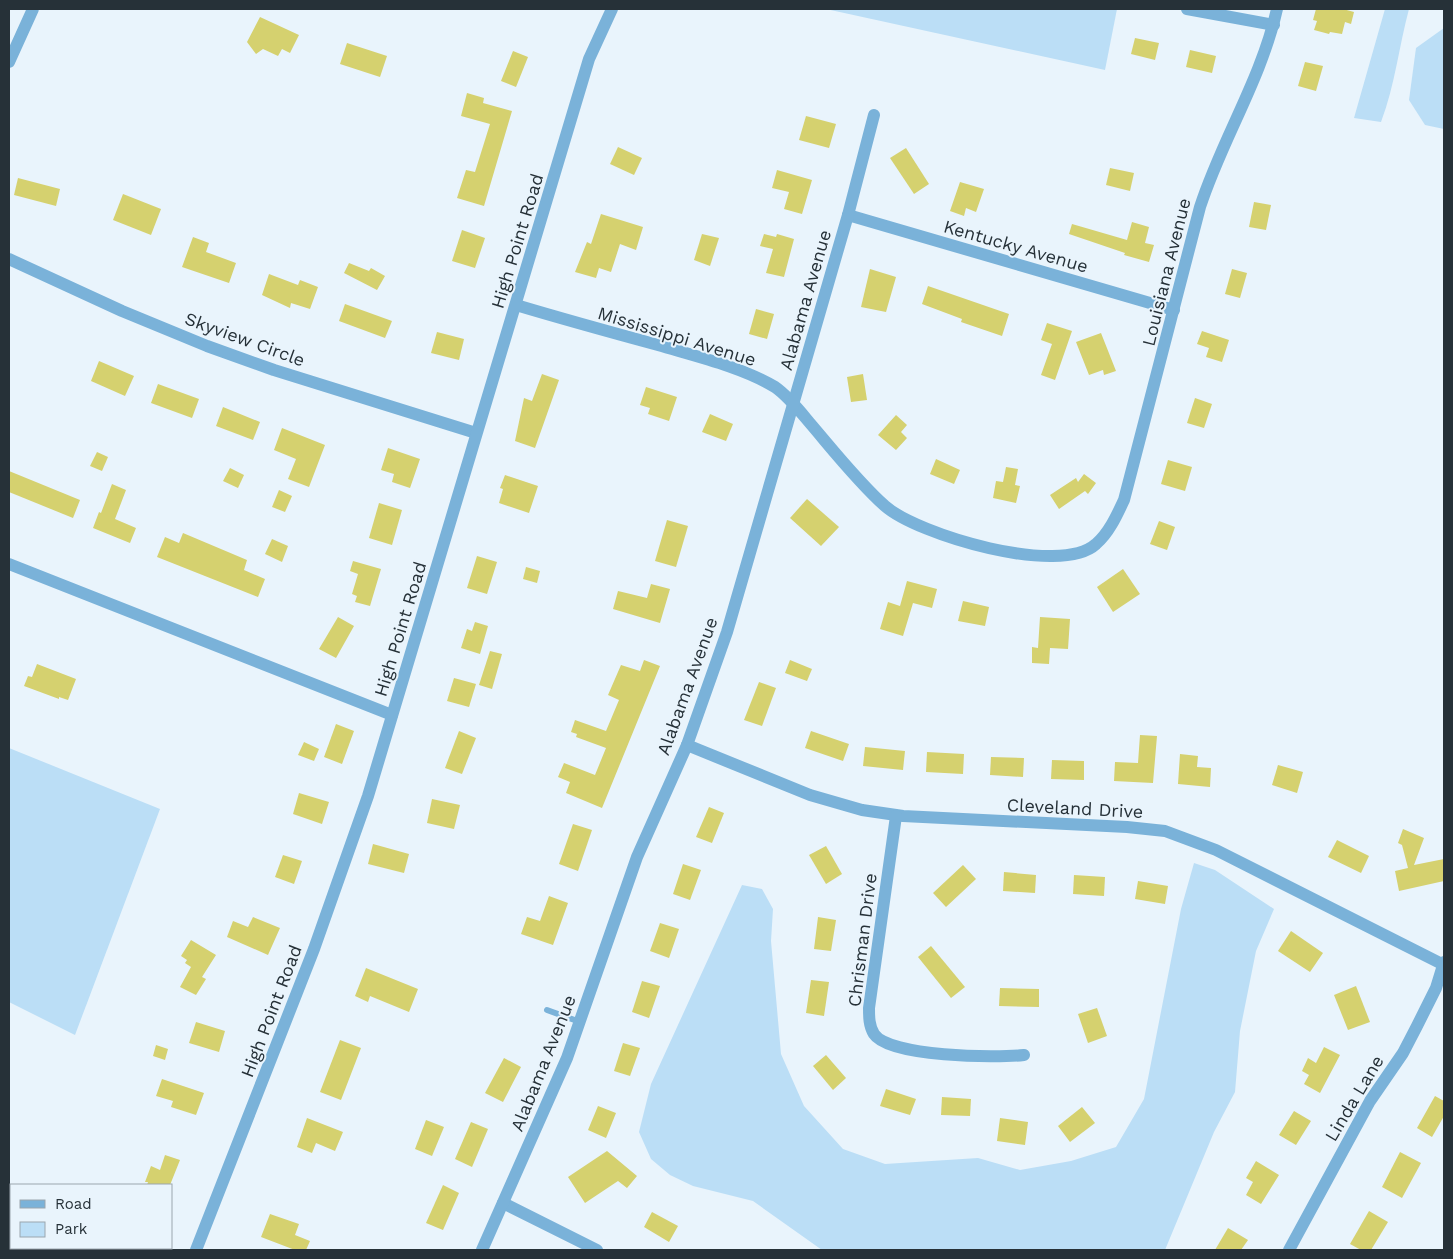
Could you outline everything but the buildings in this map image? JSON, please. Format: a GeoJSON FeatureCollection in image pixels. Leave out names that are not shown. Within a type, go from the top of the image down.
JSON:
{"type":"FeatureCollection","features":[{"type":"Feature","properties":{"kind":"street"},"geometry":{"type":"LineString","coordinates":[[9,62],[33,9]]}},
{"type":"Feature","properties":{"kind":"street","name":"High Point Road"},"geometry":{"type":"LineString","coordinates":[[196,1250],[314,949],[365,805],[590,59],[612,9]]}},
{"type":"Feature","properties":{"kind":"street"},"geometry":{"type":"LineString","coordinates":[[1188,9],[1274,25]]}},
{"type":"Feature","properties":{"kind":"street","name":"Louisiana Avenue"},"geometry":{"type":"LineString","coordinates":[[1096,545],[1114,522],[1124,500],[1207,184],[1261,65],[1274,25],[1277,9]]}},
{"type":"Feature","properties":{"kind":"street","name":"Alabama Avenue"},"geometry":{"type":"LineString","coordinates":[[482,1250],[568,1058],[637,857],[687,745],[727,632],[848,215],[874,115]]}},
{"type":"Feature","properties":{"kind":"street","name":"Kentucky Avenue"},"geometry":{"type":"LineString","coordinates":[[848,215],[1174,310]]}},
{"type":"Feature","properties":{"kind":"street","name":"Skyview Circle"},"geometry":{"type":"LineString","coordinates":[[9,259],[122,311],[207,346],[270,368],[476,433]]}},
{"type":"Feature","properties":{"kind":"street","name":"Mississippi Avenue"},"geometry":{"type":"LineString","coordinates":[[516,305],[698,356],[756,377],[776,388],[793,403],[886,506],[906,520],[931,532],[990,548],[1040,556],[1081,552],[1096,545]]}},
{"type":"Feature","properties":{"kind":"street"},"geometry":{"type":"LineString","coordinates":[[9,564],[392,715]]}},
{"type":"Feature","properties":{"kind":"street","name":"Cleveland Drive"},"geometry":{"type":"LineString","coordinates":[[687,745],[810,795],[862,810],[896,816],[1127,827],[1165,832],[1216,850],[1444,964]]}},
{"type":"Feature","properties":{"kind":"street","name":"Chrisman Drive"},"geometry":{"type":"LineString","coordinates":[[896,816],[869,1008],[870,1024],[874,1035],[884,1044],[908,1050],[997,1058],[1024,1055]]}},
{"type":"Feature","properties":{"kind":"street","name":"Linda Lane"},"geometry":{"type":"LineString","coordinates":[[1288,1250],[1370,1101],[1418,1026],[1436,988],[1444,964]]}},
{"type":"Feature","properties":{"kind":"street"},"geometry":{"type":"LineString","coordinates":[[503,1204],[597,1250]]}},
{"type":"Feature","properties":{"kind":"lane"},"geometry":{"type":"LineString","coordinates":[[547,1010],[580,1022]]}},
{"type":"Feature","properties":{"kind":"green space"},"geometry":{"type":"Polygon","coordinates":[[[826,9],[1117,9],[1105,70],[826,9]]]}},
{"type":"Feature","properties":{"kind":"green space"},"geometry":{"type":"Polygon","coordinates":[[[1385,9],[1409,9],[1390,94],[1381,122],[1354,118],[1385,9]]]}},
{"type":"Feature","properties":{"kind":"green space"},"geometry":{"type":"Polygon","coordinates":[[[1444,28],[1444,129],[1425,125],[1409,100],[1416,48],[1444,28]]]}},
{"type":"Feature","properties":{"kind":"green space"},"geometry":{"type":"Polygon","coordinates":[[[9,748],[160,809],[75,1035],[9,1002],[9,748]]]}},
{"type":"Feature","properties":{"kind":"green space"},"geometry":{"type":"Polygon","coordinates":[[[1194,863],[1215,870],[1274,909],[1256,951],[1240,1031],[1235,1092],[1214,1132],[1165,1250],[822,1250],[753,1201],[693,1186],[670,1175],[651,1159],[639,1132],[651,1084],[742,885],[762,889],[773,909],[771,941],[781,1054],[804,1106],[843,1149],[885,1164],[978,1158],[1020,1170],[1071,1161],[1116,1147],[1144,1099],[1181,909],[1194,863]]]}}]}
